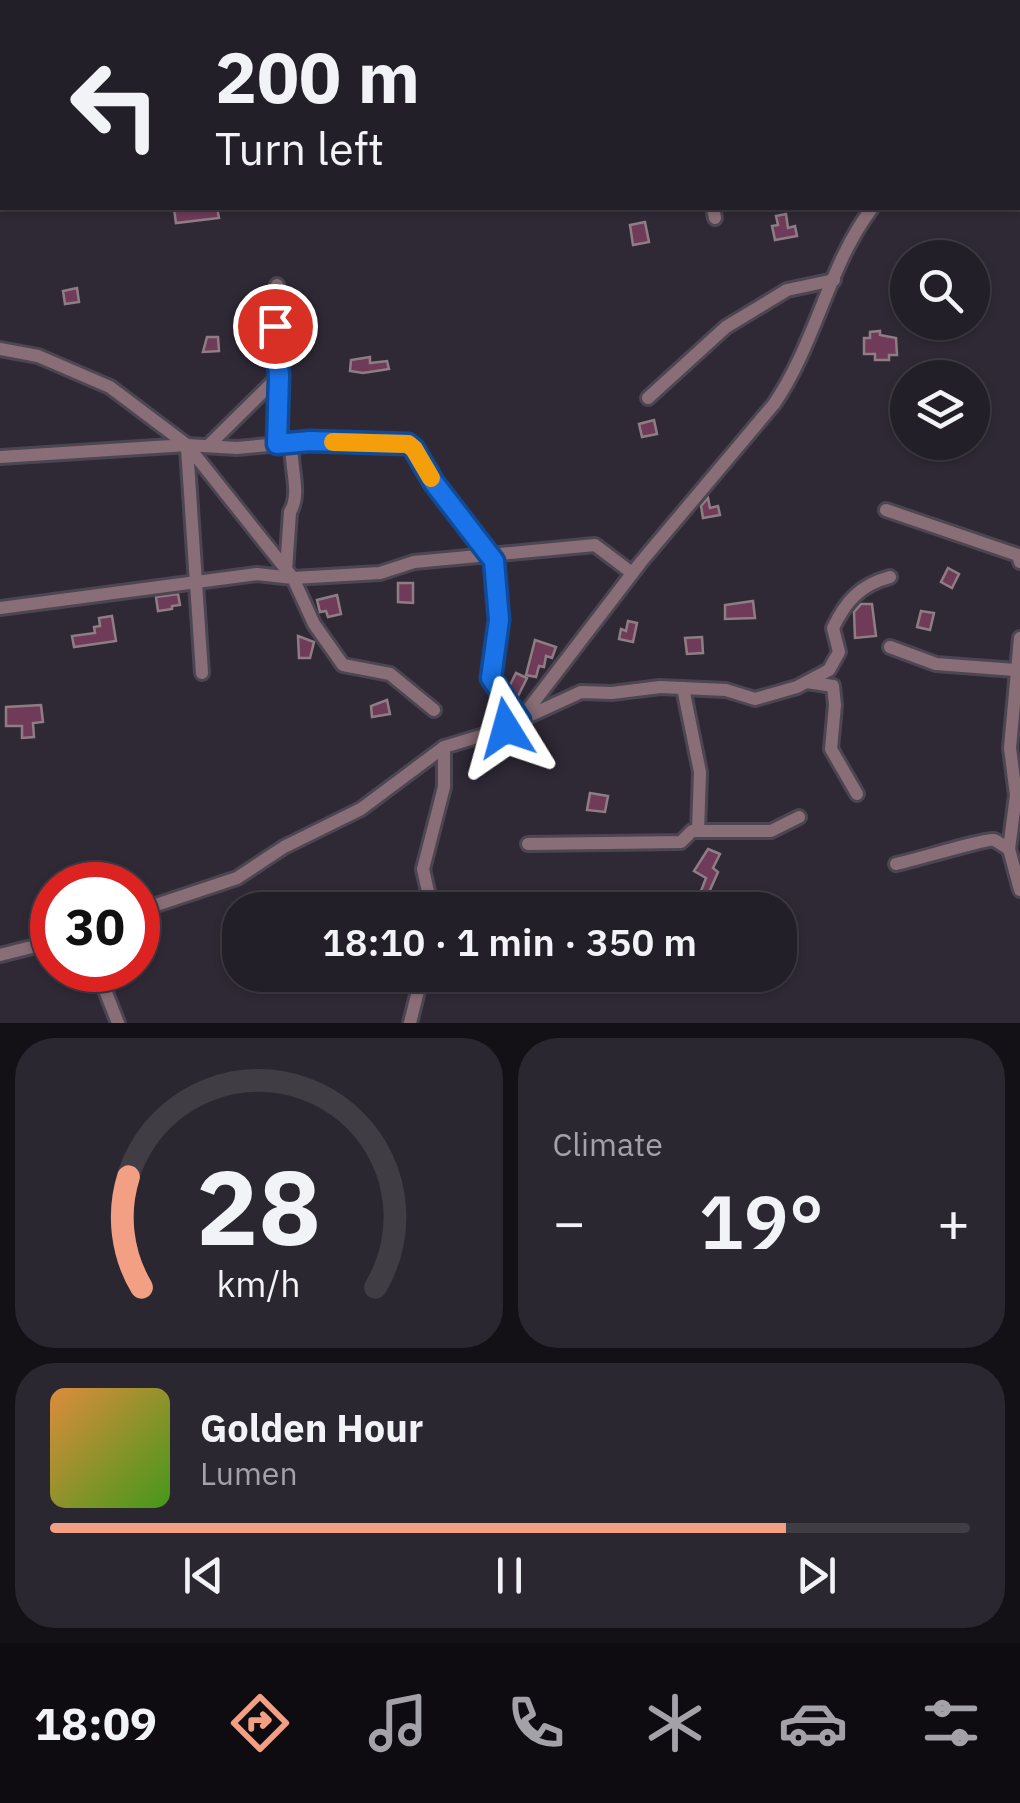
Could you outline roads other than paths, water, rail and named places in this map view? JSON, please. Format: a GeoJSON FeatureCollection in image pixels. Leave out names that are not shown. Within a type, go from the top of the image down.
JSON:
{"type":"FeatureCollection","features":[{"type":"Feature","properties":{"kind":"street"},"geometry":{"type":"LineString","coordinates":[[520,720],[632,573],[774,404],[797,367],[860,224],[870,210]]}},
{"type":"Feature","properties":{"kind":"street"},"geometry":{"type":"LineString","coordinates":[[648,398],[726,327],[787,290],[834,280]]}},
{"type":"Feature","properties":{"kind":"street"},"geometry":{"type":"LineString","coordinates":[[277,285],[277,444]]}},
{"type":"Feature","properties":{"kind":"street"},"geometry":{"type":"LineString","coordinates":[[0,349],[38,356],[110,387],[187,446],[289,574],[314,624],[343,665],[390,674],[434,710]]}},
{"type":"Feature","properties":{"kind":"street"},"geometry":{"type":"LineString","coordinates":[[209,445],[279,376]]}},
{"type":"Feature","properties":{"kind":"street"},"geometry":{"type":"LineString","coordinates":[[0,457],[209,445],[237,448],[292,442],[408,444],[490,556],[496,570],[499,620],[491,678],[520,720]]}},
{"type":"Feature","properties":{"kind":"street"},"geometry":{"type":"LineString","coordinates":[[289,574],[295,478],[290,462],[292,442]]}},
{"type":"Feature","properties":{"kind":"street"},"geometry":{"type":"LineString","coordinates":[[187,446],[202,673]]}},
{"type":"Feature","properties":{"kind":"street"},"geometry":{"type":"LineString","coordinates":[[886,510],[1018,555],[1020,562]]}},
{"type":"Feature","properties":{"kind":"street"},"geometry":{"type":"LineString","coordinates":[[0,608],[258,574],[380,573],[414,562],[596,545],[632,573]]}},
{"type":"Feature","properties":{"kind":"street"},"geometry":{"type":"LineString","coordinates":[[160,903],[237,878],[284,848],[361,809],[444,748],[506,728],[581,692],[683,688],[726,690],[755,699],[807,682],[828,670],[839,652],[832,628],[845,604],[869,582],[890,576]]}},
{"type":"Feature","properties":{"kind":"street"},"geometry":{"type":"LineString","coordinates":[[1020,638],[1010,748],[1016,795],[1009,849],[1020,890]]}},
{"type":"Feature","properties":{"kind":"street"},"geometry":{"type":"LineString","coordinates":[[890,647],[936,664],[1015,670]]}},
{"type":"Feature","properties":{"kind":"street"},"geometry":{"type":"LineString","coordinates":[[807,682],[833,686],[831,749],[857,794]]}},
{"type":"Feature","properties":{"kind":"street"},"geometry":{"type":"LineString","coordinates":[[683,688],[700,772],[698,831]]}},
{"type":"Feature","properties":{"kind":"street"},"geometry":{"type":"LineString","coordinates":[[428,892],[423,868],[444,788],[444,748]]}},
{"type":"Feature","properties":{"kind":"street"},"geometry":{"type":"LineString","coordinates":[[528,844],[681,842],[692,831],[771,831],[800,817]]}},
{"type":"Feature","properties":{"kind":"street"},"geometry":{"type":"LineString","coordinates":[[896,864],[953,852],[980,840],[996,840],[1009,849]]}},
{"type":"Feature","properties":{"kind":"street"},"geometry":{"type":"LineString","coordinates":[[0,954],[30,947]]}},
{"type":"Feature","properties":{"kind":"street"},"geometry":{"type":"LineString","coordinates":[[106,992],[118,1023]]}},
{"type":"Feature","properties":{"kind":"street"},"geometry":{"type":"LineString","coordinates":[[410,1023],[418,992]]}}]}
